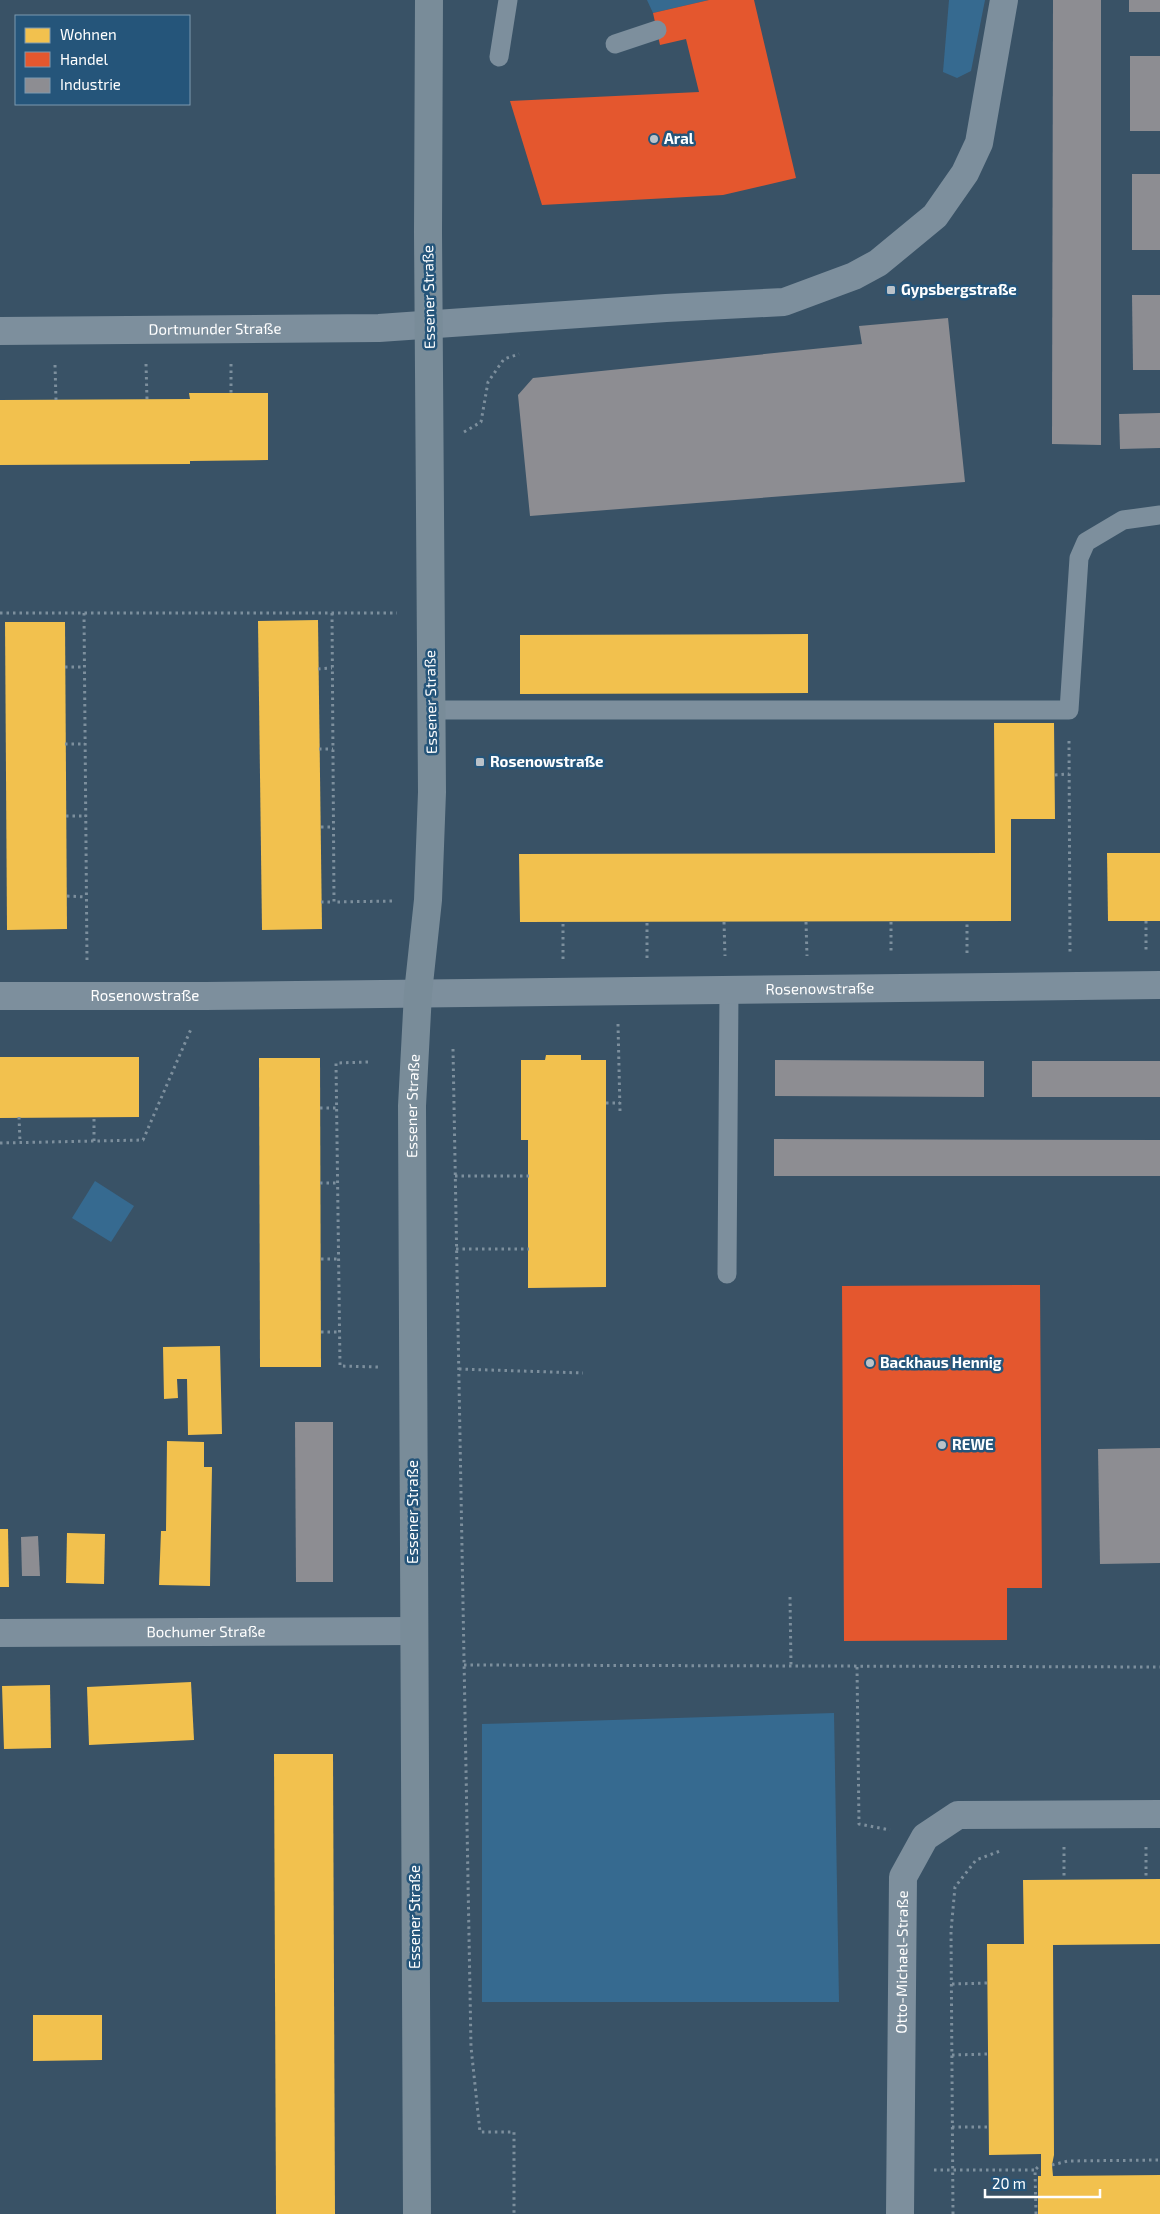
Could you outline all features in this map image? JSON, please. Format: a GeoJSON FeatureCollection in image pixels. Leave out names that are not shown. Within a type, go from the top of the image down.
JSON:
{"type":"FeatureCollection","features":[{"type":"Feature","properties":{"kind":"main road","name":"Essener Straße"},"geometry":{"type":"LineString","coordinates":[[417,2214],[412,1106],[418,993],[428,900],[432,792],[430,710],[429,0]]}},
{"type":"Feature","properties":{"kind":"street"},"geometry":{"type":"LineString","coordinates":[[429,324],[784,302],[854,276],[878,263],[935,216],[965,173],[979,143],[1004,0]]}},
{"type":"Feature","properties":{"kind":"street","name":"Dortmunder Straße"},"geometry":{"type":"LineString","coordinates":[[0,331],[379,328],[429,324]]}},
{"type":"Feature","properties":{"kind":"street","name":"Rosenowstraße"},"geometry":{"type":"LineString","coordinates":[[0,996],[205,996],[1160,984]]}},
{"type":"Feature","properties":{"kind":"street","name":"Bochumer Straße"},"geometry":{"type":"LineString","coordinates":[[0,1633],[414,1631]]}},
{"type":"Feature","properties":{"kind":"street","name":"Otto-Michael-Straße"},"geometry":{"type":"LineString","coordinates":[[900,2214],[903,1877],[925,1837],[958,1815],[1160,1814]]}},
{"type":"Feature","properties":{"kind":"lane"},"geometry":{"type":"LineString","coordinates":[[499,57],[508,0]]}},
{"type":"Feature","properties":{"kind":"lane"},"geometry":{"type":"LineString","coordinates":[[615,44],[657,30]]}},
{"type":"Feature","properties":{"kind":"lane"},"geometry":{"type":"LineString","coordinates":[[430,710],[1069,710],[1079,558],[1082,550],[1086,542],[1123,520],[1160,515]]}},
{"type":"Feature","properties":{"kind":"lane"},"geometry":{"type":"LineString","coordinates":[[727,1274],[729,990]]}},
{"type":"Feature","properties":{"kind":"path"},"geometry":{"type":"LineString","coordinates":[[0,614],[430,612]]}},
{"type":"Feature","properties":{"kind":"path"},"geometry":{"type":"LineString","coordinates":[[84,613],[88,997]]}},
{"type":"Feature","properties":{"kind":"path"},"geometry":{"type":"LineString","coordinates":[[332,613],[334,902]]}},
{"type":"Feature","properties":{"kind":"path"},"geometry":{"type":"LineString","coordinates":[[65,667],[84,667]]}},
{"type":"Feature","properties":{"kind":"path"},"geometry":{"type":"LineString","coordinates":[[318,669],[332,668]]}},
{"type":"Feature","properties":{"kind":"path"},"geometry":{"type":"LineString","coordinates":[[1069,710],[1070,986]]}},
{"type":"Feature","properties":{"kind":"path"},"geometry":{"type":"LineString","coordinates":[[65,744],[85,744]]}},
{"type":"Feature","properties":{"kind":"path"},"geometry":{"type":"LineString","coordinates":[[319,749],[333,749]]}},
{"type":"Feature","properties":{"kind":"path"},"geometry":{"type":"LineString","coordinates":[[1055,775],[1069,774]]}},
{"type":"Feature","properties":{"kind":"path"},"geometry":{"type":"LineString","coordinates":[[66,816],[86,816]]}},
{"type":"Feature","properties":{"kind":"path"},"geometry":{"type":"LineString","coordinates":[[320,827],[334,827]]}},
{"type":"Feature","properties":{"kind":"path"},"geometry":{"type":"LineString","coordinates":[[66,896],[86,897]]}},
{"type":"Feature","properties":{"kind":"path"},"geometry":{"type":"LineString","coordinates":[[321,902],[428,900]]}},
{"type":"Feature","properties":{"kind":"path"},"geometry":{"type":"LineString","coordinates":[[618,991],[620,1111]]}},
{"type":"Feature","properties":{"kind":"path"},"geometry":{"type":"LineString","coordinates":[[0,1142],[143,1140],[205,996]]}},
{"type":"Feature","properties":{"kind":"path"},"geometry":{"type":"LineString","coordinates":[[453,1049],[471,2047],[480,2132],[514,2132],[514,2214]]}},
{"type":"Feature","properties":{"kind":"path"},"geometry":{"type":"LineString","coordinates":[[368,1062],[336,1063],[340,1366],[412,1368]]}},
{"type":"Feature","properties":{"kind":"path"},"geometry":{"type":"LineString","coordinates":[[606,1103],[620,1104]]}},
{"type":"Feature","properties":{"kind":"path"},"geometry":{"type":"LineString","coordinates":[[320,1108],[336,1108]]}},
{"type":"Feature","properties":{"kind":"path"},"geometry":{"type":"LineString","coordinates":[[94,1117],[94,1141]]}},
{"type":"Feature","properties":{"kind":"path"},"geometry":{"type":"LineString","coordinates":[[20,1118],[20,1142]]}},
{"type":"Feature","properties":{"kind":"path"},"geometry":{"type":"LineString","coordinates":[[455,1176],[529,1176]]}},
{"type":"Feature","properties":{"kind":"path"},"geometry":{"type":"LineString","coordinates":[[320,1183],[337,1183]]}},
{"type":"Feature","properties":{"kind":"path"},"geometry":{"type":"LineString","coordinates":[[456,1249],[529,1249]]}},
{"type":"Feature","properties":{"kind":"path"},"geometry":{"type":"LineString","coordinates":[[321,1259],[338,1259]]}},
{"type":"Feature","properties":{"kind":"path"},"geometry":{"type":"LineString","coordinates":[[321,1332],[339,1332]]}},
{"type":"Feature","properties":{"kind":"path"},"geometry":{"type":"LineString","coordinates":[[458,1369],[583,1373]]}},
{"type":"Feature","properties":{"kind":"path"},"geometry":{"type":"LineString","coordinates":[[790,1597],[791,1666]]}},
{"type":"Feature","properties":{"kind":"path"},"geometry":{"type":"LineString","coordinates":[[464,1665],[1160,1667]]}},
{"type":"Feature","properties":{"kind":"path"},"geometry":{"type":"LineString","coordinates":[[857,1667],[859,1824],[925,1837]]}},
{"type":"Feature","properties":{"kind":"path"},"geometry":{"type":"LineString","coordinates":[[1064,1842],[1064,1879]]}},
{"type":"Feature","properties":{"kind":"path"},"geometry":{"type":"LineString","coordinates":[[1146,1842],[1146,1879]]}},
{"type":"Feature","properties":{"kind":"path"},"geometry":{"type":"LineString","coordinates":[[953,2214],[951,1931],[955,1888],[976,1860],[1002,1850]]}},
{"type":"Feature","properties":{"kind":"path"},"geometry":{"type":"LineString","coordinates":[[952,1984],[988,1983]]}},
{"type":"Feature","properties":{"kind":"path"},"geometry":{"type":"LineString","coordinates":[[952,2055],[988,2054]]}},
{"type":"Feature","properties":{"kind":"path"},"geometry":{"type":"LineString","coordinates":[[952,2127],[988,2127]]}},
{"type":"Feature","properties":{"kind":"path"},"geometry":{"type":"LineString","coordinates":[[1052,2165],[1068,2160],[1160,2160]]}},
{"type":"Feature","properties":{"kind":"path"},"geometry":{"type":"LineString","coordinates":[[901,2170],[1035,2170],[1040,2165]]}},
{"type":"Feature","properties":{"kind":"path"},"geometry":{"type":"LineString","coordinates":[[1035,2170],[1036,2214]]}},
{"type":"Feature","properties":{"kind":"shaded area"},"geometry":{"type":"Polygon","coordinates":[[[647,0],[709,0],[653,13],[647,0]]]}},
{"type":"Feature","properties":{"kind":"shaded area"},"geometry":{"type":"Polygon","coordinates":[[[949,0],[985,0],[971,71],[957,78],[943,72],[949,0]]]}},
{"type":"Feature","properties":{"kind":"shaded area"},"geometry":{"type":"Polygon","coordinates":[[[95,1181],[134,1206],[111,1242],[72,1218],[95,1181]]]}},
{"type":"Feature","properties":{"kind":"shaded area"},"geometry":{"type":"Polygon","coordinates":[[[834,1713],[839,2002],[482,2002],[482,1724],[834,1713]]]}},
{"type":"Feature","properties":{"kind":"building: Wohnen"},"geometry":{"type":"Polygon","coordinates":[[[189,393],[268,393],[268,460],[190,461],[190,464],[0,465],[0,400],[190,399],[189,393]]]}},
{"type":"Feature","properties":{"kind":"building: Wohnen"},"geometry":{"type":"Polygon","coordinates":[[[318,620],[322,929],[262,930],[258,621],[318,620]]]}},
{"type":"Feature","properties":{"kind":"building: Wohnen"},"geometry":{"type":"Polygon","coordinates":[[[5,622],[65,622],[67,929],[7,930],[5,622]]]}},
{"type":"Feature","properties":{"kind":"building: Wohnen"},"geometry":{"type":"Polygon","coordinates":[[[808,634],[808,693],[520,694],[520,635],[808,634]]]}},
{"type":"Feature","properties":{"kind":"building: Wohnen"},"geometry":{"type":"Polygon","coordinates":[[[994,723],[1054,723],[1055,819],[1011,819],[1011,921],[520,922],[519,854],[995,853],[994,723]]]}},
{"type":"Feature","properties":{"kind":"building: Wohnen"},"geometry":{"type":"Polygon","coordinates":[[[1107,853],[1160,853],[1160,921],[1108,921],[1107,853]]]}},
{"type":"Feature","properties":{"kind":"building: Wohnen"},"geometry":{"type":"Polygon","coordinates":[[[546,1055],[581,1055],[581,1060],[606,1060],[606,1287],[528,1288],[528,1140],[521,1140],[521,1060],[545,1060],[546,1055]]]}},
{"type":"Feature","properties":{"kind":"building: Wohnen"},"geometry":{"type":"Polygon","coordinates":[[[0,1057],[139,1057],[139,1117],[0,1118],[0,1057]]]}},
{"type":"Feature","properties":{"kind":"building: Wohnen"},"geometry":{"type":"Polygon","coordinates":[[[259,1058],[320,1058],[321,1367],[260,1367],[259,1058]]]}},
{"type":"Feature","properties":{"kind":"building: Wohnen"},"geometry":{"type":"Polygon","coordinates":[[[220,1346],[222,1434],[188,1435],[187,1379],[177,1379],[178,1398],[164,1399],[163,1347],[220,1346]]]}},
{"type":"Feature","properties":{"kind":"building: Wohnen"},"geometry":{"type":"Polygon","coordinates":[[[167,1441],[204,1442],[204,1467],[212,1467],[210,1586],[159,1585],[161,1531],[166,1531],[167,1441]]]}},
{"type":"Feature","properties":{"kind":"building: Wohnen"},"geometry":{"type":"Polygon","coordinates":[[[0,1529],[8,1529],[9,1587],[0,1587],[0,1529]]]}},
{"type":"Feature","properties":{"kind":"building: Wohnen"},"geometry":{"type":"Polygon","coordinates":[[[67,1533],[105,1534],[104,1584],[66,1583],[67,1533]]]}},
{"type":"Feature","properties":{"kind":"building: Wohnen"},"geometry":{"type":"Polygon","coordinates":[[[191,1682],[194,1740],[89,1745],[87,1687],[191,1682]]]}},
{"type":"Feature","properties":{"kind":"building: Wohnen"},"geometry":{"type":"Polygon","coordinates":[[[50,1685],[51,1748],[4,1749],[2,1686],[50,1685]]]}},
{"type":"Feature","properties":{"kind":"building: Wohnen"},"geometry":{"type":"Polygon","coordinates":[[[274,1754],[333,1754],[335,2214],[276,2214],[274,1754]]]}},
{"type":"Feature","properties":{"kind":"building: Wohnen"},"geometry":{"type":"Polygon","coordinates":[[[1160,1879],[1160,1944],[1053,1945],[1054,2155],[1052,2165],[1053,2176],[1160,2175],[1160,2214],[1038,2214],[1038,2176],[1041,2176],[1041,2154],[989,2155],[987,1944],[1024,1944],[1023,1880],[1160,1879]]]}},
{"type":"Feature","properties":{"kind":"building: Wohnen"},"geometry":{"type":"Polygon","coordinates":[[[33,2015],[102,2015],[102,2060],[33,2061],[33,2015]]]}},
{"type":"Feature","properties":{"kind":"building: Handel","name":"Aral"},"geometry":{"type":"Polygon","coordinates":[[[709,0],[754,0],[796,178],[723,195],[542,205],[510,101],[699,92],[686,39],[660,45],[653,13],[709,0]]]}},
{"type":"Feature","properties":{"kind":"building: Handel","name":"REWE"},"geometry":{"type":"Polygon","coordinates":[[[1040,1285],[1042,1588],[1007,1588],[1007,1640],[844,1641],[842,1286],[1040,1285]]]}},
{"type":"Feature","properties":{"kind":"building: Industrie"},"geometry":{"type":"Polygon","coordinates":[[[1053,0],[1101,0],[1101,445],[1052,444],[1053,0]]]}},
{"type":"Feature","properties":{"kind":"building: Industrie"},"geometry":{"type":"Polygon","coordinates":[[[1129,0],[1160,0],[1160,12],[1129,12],[1129,0]]]}},
{"type":"Feature","properties":{"kind":"building: Industrie"},"geometry":{"type":"Polygon","coordinates":[[[1130,56],[1160,56],[1160,131],[1130,131],[1130,56]]]}},
{"type":"Feature","properties":{"kind":"building: Industrie"},"geometry":{"type":"Polygon","coordinates":[[[1132,174],[1160,174],[1160,250],[1132,250],[1132,174]]]}},
{"type":"Feature","properties":{"kind":"building: Industrie"},"geometry":{"type":"Polygon","coordinates":[[[1132,295],[1160,295],[1160,370],[1133,370],[1132,295]]]}},
{"type":"Feature","properties":{"kind":"building: Industrie"},"geometry":{"type":"Polygon","coordinates":[[[948,318],[965,482],[530,516],[518,395],[533,378],[862,344],[859,326],[948,318]]]}},
{"type":"Feature","properties":{"kind":"building: Industrie"},"geometry":{"type":"Polygon","coordinates":[[[1160,413],[1160,448],[1120,449],[1119,414],[1160,413]]]}},
{"type":"Feature","properties":{"kind":"building: Industrie"},"geometry":{"type":"Polygon","coordinates":[[[775,1060],[984,1061],[984,1097],[775,1096],[775,1060]]]}},
{"type":"Feature","properties":{"kind":"building: Industrie"},"geometry":{"type":"Polygon","coordinates":[[[1032,1061],[1160,1061],[1160,1097],[1032,1097],[1032,1061]]]}},
{"type":"Feature","properties":{"kind":"building: Industrie"},"geometry":{"type":"Polygon","coordinates":[[[774,1139],[1160,1140],[1160,1176],[774,1176],[774,1139]]]}},
{"type":"Feature","properties":{"kind":"building: Industrie"},"geometry":{"type":"Polygon","coordinates":[[[295,1422],[333,1422],[333,1582],[296,1582],[295,1422]]]}},
{"type":"Feature","properties":{"kind":"building: Industrie"},"geometry":{"type":"Polygon","coordinates":[[[1160,1448],[1160,1563],[1100,1564],[1098,1449],[1160,1448]]]}},
{"type":"Feature","properties":{"kind":"building: Industrie"},"geometry":{"type":"Polygon","coordinates":[[[38,1536],[40,1576],[22,1576],[21,1537],[38,1536]]]}},
{"type":"Feature","properties":{"kind":"place","name":"Aral"},"geometry":{"type":"Point","coordinates":[654,139]}},
{"type":"Feature","properties":{"kind":"place","name":"Gypsbergstraße"},"geometry":{"type":"Point","coordinates":[891,290]}},
{"type":"Feature","properties":{"kind":"place","name":"Rosenowstraße"},"geometry":{"type":"Point","coordinates":[480,762]}},
{"type":"Feature","properties":{"kind":"place","name":"Backhaus Hennig"},"geometry":{"type":"Point","coordinates":[870,1363]}},
{"type":"Feature","properties":{"kind":"place","name":"REWE"},"geometry":{"type":"Point","coordinates":[942,1445]}}]}
